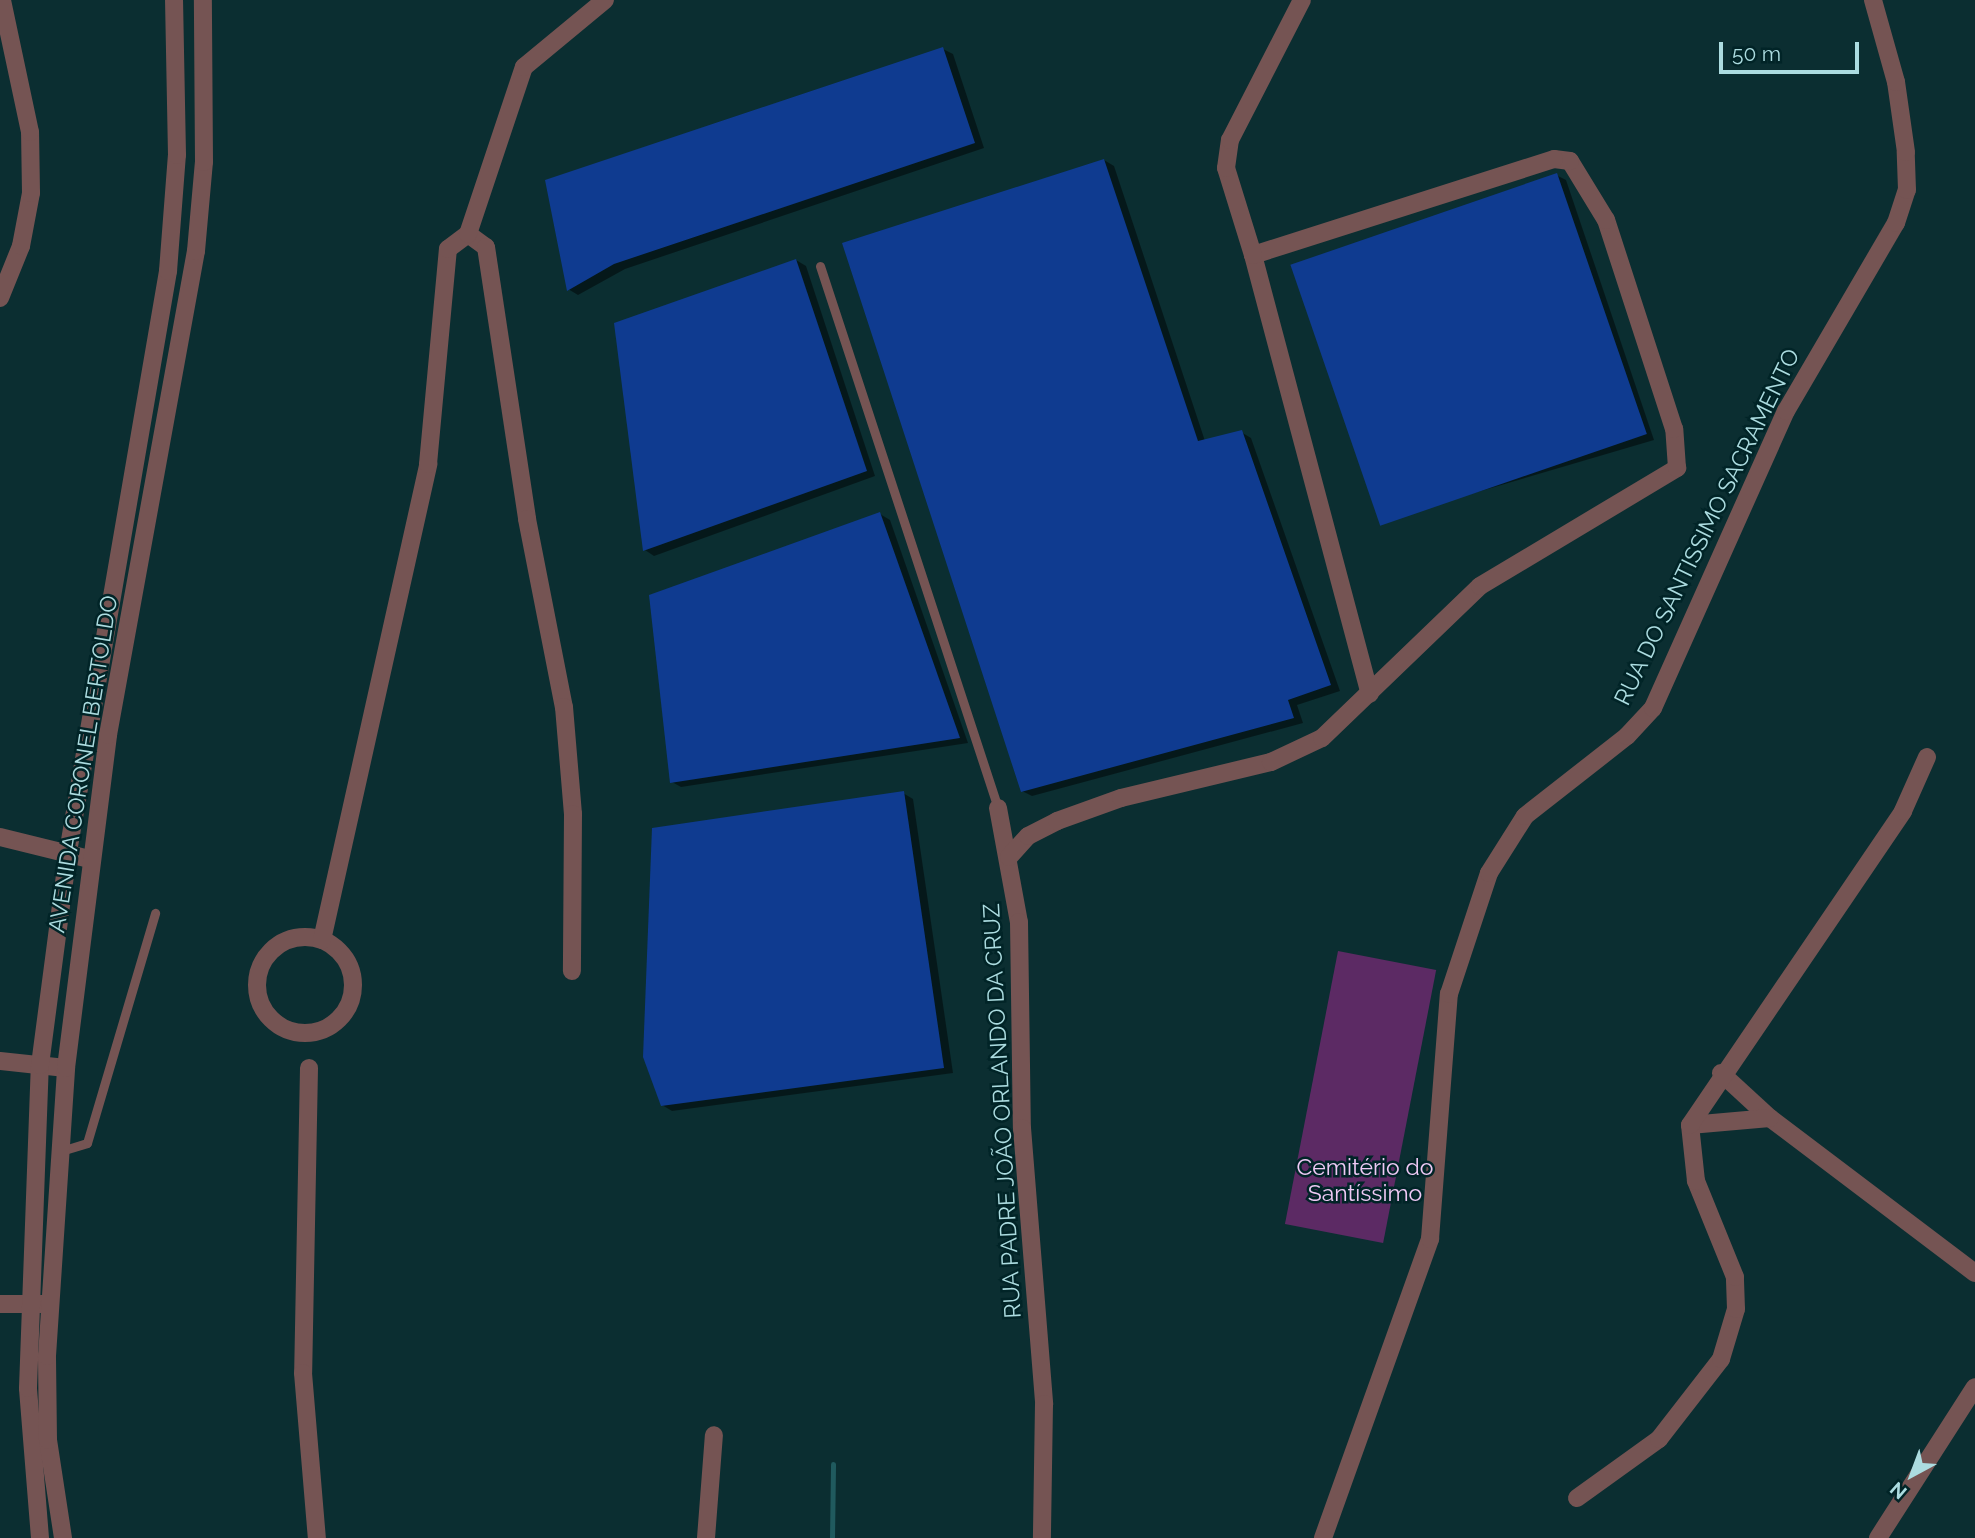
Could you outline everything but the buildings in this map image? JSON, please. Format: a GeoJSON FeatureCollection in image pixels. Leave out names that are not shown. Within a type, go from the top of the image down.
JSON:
{"type":"FeatureCollection","features":[{"type":"Feature","properties":{"kind":"street"},"geometry":{"type":"LineString","coordinates":[[0,298],[21,246],[31,193],[30,132],[2,0]]}},
{"type":"Feature","properties":{"kind":"street","name":"AVENIDA CORONEL BERTOLDO"},"geometry":{"type":"LineString","coordinates":[[64,1538],[48,1440],[39,1304],[40,1065],[68,852],[108,607],[168,271],[177,155],[174,0]]}},
{"type":"Feature","properties":{"kind":"street","name":"AVENIDA CORONEL BERTOLDO"},"geometry":{"type":"LineString","coordinates":[[40,1538],[29,1388],[61,1151],[66,1068],[89,859],[197,251],[204,162],[203,0]]}},
{"type":"Feature","properties":{"kind":"street"},"geometry":{"type":"LineString","coordinates":[[321,940],[428,464],[448,249],[468,234],[524,67],[605,0]]}},
{"type":"Feature","properties":{"kind":"street"},"geometry":{"type":"LineString","coordinates":[[1302,0],[1230,140],[1226,168],[1253,255],[1370,694]]}},
{"type":"Feature","properties":{"kind":"street","name":"RUA DO SANTISSIMO SACRAMENTO"},"geometry":{"type":"LineString","coordinates":[[1323,1538],[1430,1239],[1449,994],[1489,873],[1525,816],[1627,736],[1653,708],[1786,411],[1896,223],[1907,190],[1906,152],[1896,82],[1873,0]]}},
{"type":"Feature","properties":{"kind":"street"},"geometry":{"type":"LineString","coordinates":[[1009,857],[1028,836],[1108,803],[1271,762],[1322,738],[1480,586],[1568,529],[1671,475],[1680,455],[1606,220],[1570,161],[1554,159],[1253,255]]}},
{"type":"Feature","properties":{"kind":"street"},"geometry":{"type":"LineString","coordinates":[[468,234],[486,247],[527,519],[564,707],[573,814],[572,971]]}},
{"type":"Feature","properties":{"kind":"street"},"geometry":{"type":"LineString","coordinates":[[108,607],[131,611]]}},
{"type":"Feature","properties":{"kind":"street"},"geometry":{"type":"LineString","coordinates":[[1577,1498],[1638,1458],[1686,1411],[1732,1332],[1735,1277],[1696,1181],[1690,1125],[1721,1073],[1903,811],[1927,757]]}},
{"type":"Feature","properties":{"kind":"street","name":"RUA PADRE JOÃO ORLANDO DA CRUZ"},"geometry":{"type":"LineString","coordinates":[[998,808],[1020,922],[1022,1128],[1044,1404],[1042,1538]]}},
{"type":"Feature","properties":{"kind":"street"},"geometry":{"type":"LineString","coordinates":[[0,837],[89,859]]}},
{"type":"Feature","properties":{"kind":"street"},"geometry":{"type":"LineString","coordinates":[[321,940],[350,968],[351,1000],[332,1026],[317,1032],[285,1030],[259,1001],[261,963],[283,941],[321,940]]}},
{"type":"Feature","properties":{"kind":"street"},"geometry":{"type":"LineString","coordinates":[[0,1061],[66,1068]]}},
{"type":"Feature","properties":{"kind":"street"},"geometry":{"type":"LineString","coordinates":[[309,1068],[303,1373],[317,1538]]}},
{"type":"Feature","properties":{"kind":"street"},"geometry":{"type":"LineString","coordinates":[[1721,1073],[1770,1118],[1975,1273]]}},
{"type":"Feature","properties":{"kind":"street"},"geometry":{"type":"LineString","coordinates":[[1690,1125],[1770,1118]]}},
{"type":"Feature","properties":{"kind":"street"},"geometry":{"type":"LineString","coordinates":[[0,1304],[39,1304]]}},
{"type":"Feature","properties":{"kind":"street"},"geometry":{"type":"LineString","coordinates":[[1878,1538],[1975,1387]]}},
{"type":"Feature","properties":{"kind":"street"},"geometry":{"type":"LineString","coordinates":[[706,1538],[714,1435]]}},
{"type":"Feature","properties":{"kind":"lane"},"geometry":{"type":"LineString","coordinates":[[820,266],[998,808]]}},
{"type":"Feature","properties":{"kind":"lane"},"geometry":{"type":"LineString","coordinates":[[61,1151],[87,1143],[155,913]]}},
{"type":"Feature","properties":{"kind":"green space","name":"Cemitério do Santíssimo"},"geometry":{"type":"Polygon","coordinates":[[[1338,951],[1436,970],[1383,1243],[1285,1224],[1338,951]]]}},
{"type":"Feature","properties":{"kind":"waterway"},"geometry":{"type":"LineString","coordinates":[[832,1538],[833,1464]]}}]}
